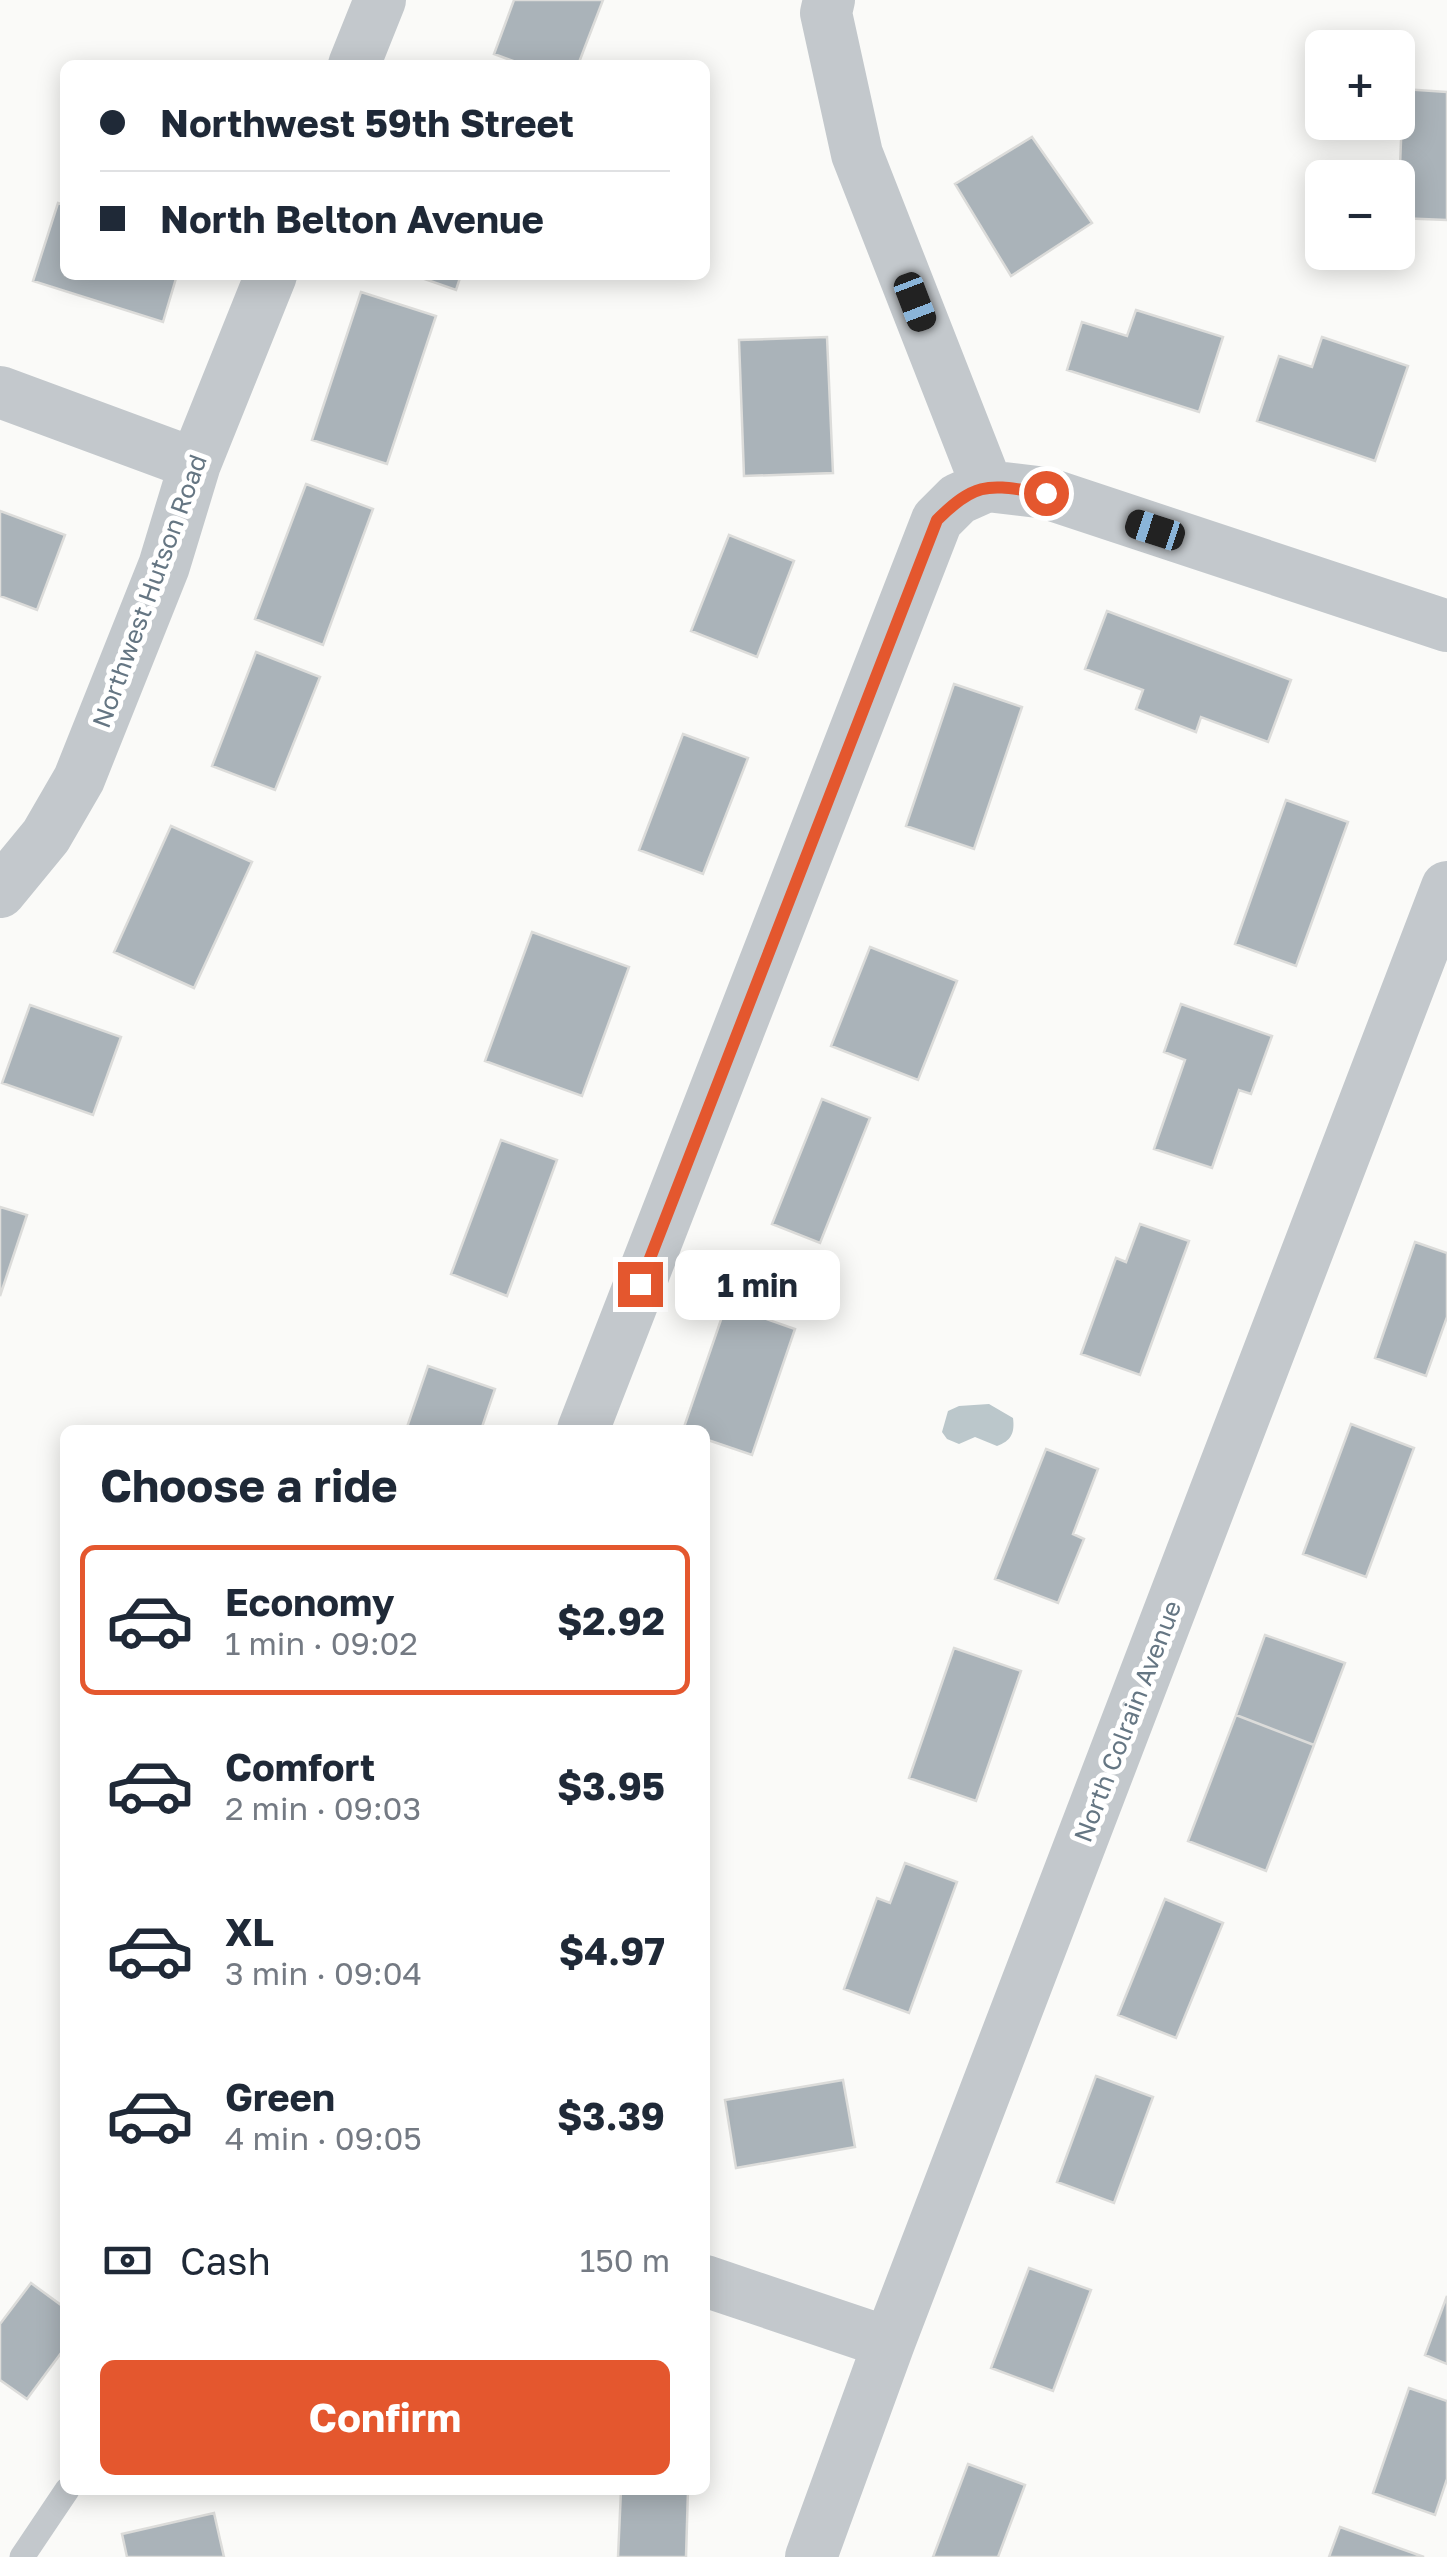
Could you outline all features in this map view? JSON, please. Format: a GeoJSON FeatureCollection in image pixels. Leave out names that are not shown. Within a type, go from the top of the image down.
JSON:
{"type":"FeatureCollection","features":[{"type":"Feature","properties":{"kind":"street"},"geometry":{"type":"LineString","coordinates":[[356,60],[380,0]]}},
{"type":"Feature","properties":{"kind":"street"},"geometry":{"type":"LineString","coordinates":[[829,0],[826,13],[858,154],[987,486]]}},
{"type":"Feature","properties":{"kind":"street","name":"Northwest Hutson Road"},"geometry":{"type":"LineString","coordinates":[[0,892],[46,836],[79,778],[164,566],[195,464],[269,280]]}},
{"type":"Feature","properties":{"kind":"street"},"geometry":{"type":"LineString","coordinates":[[0,392],[195,464]]}},
{"type":"Feature","properties":{"kind":"street"},"geometry":{"type":"LineString","coordinates":[[586,1425],[937,520],[958,499],[987,486],[1046,493],[1447,626]]}},
{"type":"Feature","properties":{"kind":"street","name":"North Colrain Avenue"},"geometry":{"type":"LineString","coordinates":[[811,2557],[889,2343],[1447,886]]}},
{"type":"Feature","properties":{"kind":"street"},"geometry":{"type":"LineString","coordinates":[[710,2283],[889,2343]]}},
{"type":"Feature","properties":{"kind":"lane"},"geometry":{"type":"LineString","coordinates":[[22,2557],[63,2495]]}},
{"type":"Feature","properties":{"kind":"shaded area"},"geometry":{"type":"Polygon","coordinates":[[[989,1404],[1013,1418],[1011,1436],[1002,1444],[997,1446],[975,1437],[959,1444],[942,1432],[948,1411],[959,1406],[989,1404]]]}},
{"type":"Feature","properties":{"kind":"building"},"geometry":{"type":"Polygon","coordinates":[[[514,0],[603,0],[580,60],[510,60],[494,54],[514,0]]]}},
{"type":"Feature","properties":{"kind":"building"},"geometry":{"type":"Polygon","coordinates":[[[1415,90],[1447,92],[1447,220],[1415,219],[1415,160],[1400,160],[1401,140],[1415,140],[1415,90]]]}},
{"type":"Feature","properties":{"kind":"building"},"geometry":{"type":"Polygon","coordinates":[[[1032,137],[1092,223],[1011,276],[955,184],[1032,137]]]}},
{"type":"Feature","properties":{"kind":"building"},"geometry":{"type":"Polygon","coordinates":[[[58,203],[60,280],[176,280],[163,322],[33,281],[58,203]]]}},
{"type":"Feature","properties":{"kind":"building"},"geometry":{"type":"Polygon","coordinates":[[[427,280],[459,280],[456,290],[427,280]]]}},
{"type":"Feature","properties":{"kind":"building"},"geometry":{"type":"Polygon","coordinates":[[[361,292],[436,316],[387,464],[312,440],[361,292]]]}},
{"type":"Feature","properties":{"kind":"building"},"geometry":{"type":"Polygon","coordinates":[[[1136,310],[1223,337],[1199,412],[1067,370],[1082,322],[1127,336],[1136,310]]]}},
{"type":"Feature","properties":{"kind":"building"},"geometry":{"type":"Polygon","coordinates":[[[827,337],[833,473],[744,476],[739,340],[827,337]]]}},
{"type":"Feature","properties":{"kind":"building"},"geometry":{"type":"Polygon","coordinates":[[[1322,337],[1408,366],[1375,461],[1257,421],[1279,356],[1312,367],[1322,337]]]}},
{"type":"Feature","properties":{"kind":"building"},"geometry":{"type":"Polygon","coordinates":[[[306,484],[373,509],[323,645],[255,619],[306,484]]]}},
{"type":"Feature","properties":{"kind":"building"},"geometry":{"type":"Polygon","coordinates":[[[0,511],[65,535],[37,610],[0,596],[0,511]]]}},
{"type":"Feature","properties":{"kind":"building"},"geometry":{"type":"Polygon","coordinates":[[[729,535],[794,561],[757,657],[691,631],[729,535]]]}},
{"type":"Feature","properties":{"kind":"building"},"geometry":{"type":"Polygon","coordinates":[[[1107,611],[1291,680],[1268,742],[1201,717],[1196,732],[1136,709],[1143,690],[1085,669],[1107,611]]]}},
{"type":"Feature","properties":{"kind":"building"},"geometry":{"type":"Polygon","coordinates":[[[256,652],[320,677],[275,790],[212,766],[256,652]]]}},
{"type":"Feature","properties":{"kind":"building"},"geometry":{"type":"Polygon","coordinates":[[[954,684],[1022,707],[974,849],[906,826],[954,684]]]}},
{"type":"Feature","properties":{"kind":"building"},"geometry":{"type":"Polygon","coordinates":[[[683,734],[748,758],[703,874],[639,850],[683,734]]]}},
{"type":"Feature","properties":{"kind":"building"},"geometry":{"type":"Polygon","coordinates":[[[1286,800],[1348,822],[1296,966],[1235,944],[1286,800]]]}},
{"type":"Feature","properties":{"kind":"building"},"geometry":{"type":"Polygon","coordinates":[[[171,826],[252,862],[194,988],[114,952],[171,826]]]}},
{"type":"Feature","properties":{"kind":"building"},"geometry":{"type":"Polygon","coordinates":[[[532,932],[629,967],[582,1096],[485,1061],[532,932]]]}},
{"type":"Feature","properties":{"kind":"building"},"geometry":{"type":"Polygon","coordinates":[[[870,947],[957,981],[918,1080],[831,1046],[870,947]]]}},
{"type":"Feature","properties":{"kind":"building"},"geometry":{"type":"Polygon","coordinates":[[[1181,1004],[1272,1036],[1251,1094],[1239,1090],[1212,1168],[1154,1149],[1185,1060],[1164,1052],[1181,1004]]]}},
{"type":"Feature","properties":{"kind":"building"},"geometry":{"type":"Polygon","coordinates":[[[30,1005],[121,1037],[93,1115],[2,1083],[30,1005]]]}},
{"type":"Feature","properties":{"kind":"building"},"geometry":{"type":"Polygon","coordinates":[[[822,1099],[870,1118],[820,1243],[772,1224],[822,1099]]]}},
{"type":"Feature","properties":{"kind":"building"},"geometry":{"type":"Polygon","coordinates":[[[501,1140],[557,1160],[507,1296],[451,1274],[501,1140]]]}},
{"type":"Feature","properties":{"kind":"building"},"geometry":{"type":"Polygon","coordinates":[[[0,1207],[27,1215],[0,1296],[0,1207]]]}},
{"type":"Feature","properties":{"kind":"building"},"geometry":{"type":"Polygon","coordinates":[[[1140,1224],[1189,1241],[1140,1375],[1081,1354],[1116,1258],[1126,1262],[1140,1224]]]}},
{"type":"Feature","properties":{"kind":"building"},"geometry":{"type":"Polygon","coordinates":[[[1415,1242],[1447,1253],[1447,1317],[1426,1376],[1375,1358],[1415,1242]]]}},
{"type":"Feature","properties":{"kind":"building"},"geometry":{"type":"Polygon","coordinates":[[[726,1305],[795,1329],[752,1455],[710,1441],[710,1425],[685,1425],[726,1305]]]}},
{"type":"Feature","properties":{"kind":"building"},"geometry":{"type":"Polygon","coordinates":[[[428,1366],[495,1389],[483,1425],[408,1425],[428,1366]]]}},
{"type":"Feature","properties":{"kind":"building"},"geometry":{"type":"Polygon","coordinates":[[[1351,1424],[1414,1448],[1366,1577],[1303,1554],[1351,1424]]]}},
{"type":"Feature","properties":{"kind":"building"},"geometry":{"type":"Polygon","coordinates":[[[1046,1449],[1098,1469],[1073,1534],[1084,1539],[1058,1603],[995,1579],[1046,1449]]]}},
{"type":"Feature","properties":{"kind":"building"},"geometry":{"type":"Polygon","coordinates":[[[1265,1635],[1345,1663],[1314,1745],[1236,1715],[1265,1635]]]}},
{"type":"Feature","properties":{"kind":"building"},"geometry":{"type":"Polygon","coordinates":[[[954,1648],[1021,1671],[976,1801],[909,1778],[954,1648]]]}},
{"type":"Feature","properties":{"kind":"building"},"geometry":{"type":"Polygon","coordinates":[[[1236,1715],[1314,1745],[1266,1871],[1188,1841],[1236,1715]]]}},
{"type":"Feature","properties":{"kind":"building"},"geometry":{"type":"Polygon","coordinates":[[[905,1863],[957,1882],[909,2013],[844,1989],[877,1898],[890,1903],[905,1863]]]}},
{"type":"Feature","properties":{"kind":"building"},"geometry":{"type":"Polygon","coordinates":[[[1165,1899],[1223,1923],[1176,2038],[1118,2015],[1165,1899]]]}},
{"type":"Feature","properties":{"kind":"building"},"geometry":{"type":"Polygon","coordinates":[[[1096,2076],[1153,2097],[1114,2203],[1057,2182],[1096,2076]]]}},
{"type":"Feature","properties":{"kind":"building"},"geometry":{"type":"Polygon","coordinates":[[[843,2080],[855,2147],[736,2168],[725,2100],[843,2080]]]}},
{"type":"Feature","properties":{"kind":"building"},"geometry":{"type":"Polygon","coordinates":[[[1029,2268],[1091,2290],[1053,2391],[991,2368],[1029,2268]]]}},
{"type":"Feature","properties":{"kind":"building"},"geometry":{"type":"Polygon","coordinates":[[[31,2283],[60,2304],[60,2354],[27,2399],[0,2380],[0,2324],[31,2283]]]}},
{"type":"Feature","properties":{"kind":"building"},"geometry":{"type":"Polygon","coordinates":[[[1447,2296],[1447,2364],[1425,2355],[1447,2296]]]}},
{"type":"Feature","properties":{"kind":"building"},"geometry":{"type":"Polygon","coordinates":[[[1409,2388],[1447,2401],[1447,2479],[1435,2515],[1373,2493],[1409,2388]]]}},
{"type":"Feature","properties":{"kind":"building"},"geometry":{"type":"Polygon","coordinates":[[[968,2464],[1025,2485],[998,2557],[933,2557],[968,2464]]]}},
{"type":"Feature","properties":{"kind":"building"},"geometry":{"type":"Polygon","coordinates":[[[621,2495],[688,2495],[686,2557],[618,2557],[621,2495]]]}},
{"type":"Feature","properties":{"kind":"building"},"geometry":{"type":"Polygon","coordinates":[[[214,2513],[224,2557],[127,2557],[122,2534],[214,2513]]]}},
{"type":"Feature","properties":{"kind":"building"},"geometry":{"type":"Polygon","coordinates":[[[1340,2527],[1424,2557],[1329,2557],[1340,2527]]]}},
{"type":"Feature","properties":{"kind":"route"},"geometry":{"type":"LineString","coordinates":[[640,1284],[937,520],[958,499],[987,486],[1046,493]]}}]}
